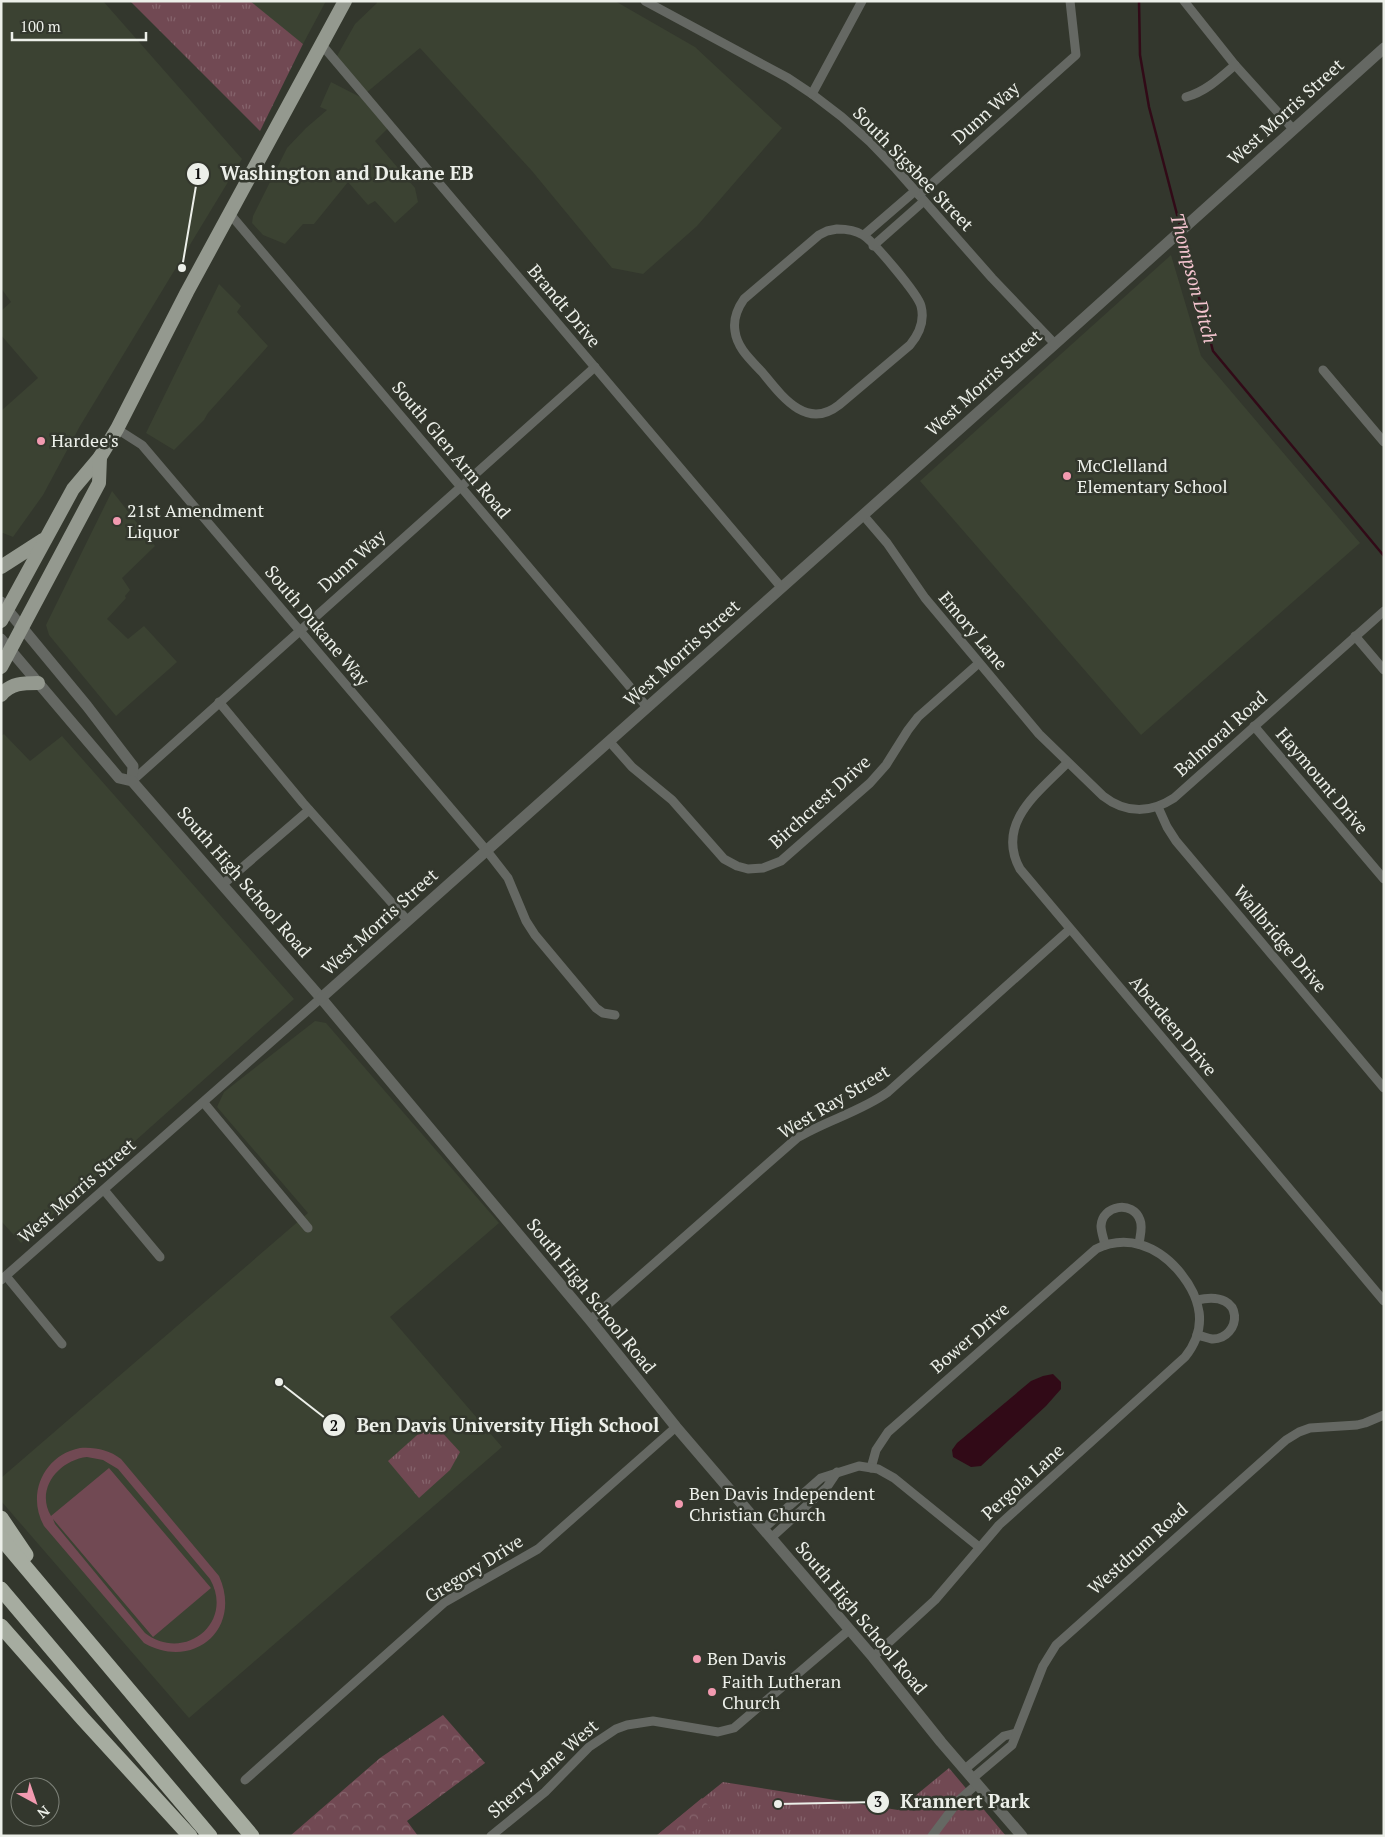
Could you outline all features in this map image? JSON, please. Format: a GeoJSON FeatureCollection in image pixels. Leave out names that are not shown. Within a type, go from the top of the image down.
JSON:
{"type":"FeatureCollection","features":[{"type":"Feature","properties":{"kind":"highway"},"geometry":{"type":"LineString","coordinates":[[1,1518],[63,1611]]}},
{"type":"Feature","properties":{"kind":"highway"},"geometry":{"type":"LineString","coordinates":[[1,1538],[252,1836]]}},
{"type":"Feature","properties":{"kind":"highway"},"geometry":{"type":"LineString","coordinates":[[1,1589],[210,1836]]}},
{"type":"Feature","properties":{"kind":"highway"},"geometry":{"type":"LineString","coordinates":[[1,1626],[190,1836]]}},
{"type":"Feature","properties":{"kind":"main road"},"geometry":{"type":"LineString","coordinates":[[3,611],[73,489],[100,457],[117,429],[345,1]]}},
{"type":"Feature","properties":{"kind":"main road"},"geometry":{"type":"LineString","coordinates":[[1,667],[99,483],[100,457]]}},
{"type":"Feature","properties":{"kind":"main road"},"geometry":{"type":"LineString","coordinates":[[1,567],[46,538]]}},
{"type":"Feature","properties":{"kind":"main road"},"geometry":{"type":"LineString","coordinates":[[1,696],[14,685],[38,683]]}},
{"type":"Feature","properties":{"kind":"street","name":"South Sigsbee Street"},"geometry":{"type":"LineString","coordinates":[[645,1],[759,62],[812,94],[870,142],[992,278],[1055,344]]}},
{"type":"Feature","properties":{"kind":"street"},"geometry":{"type":"LineString","coordinates":[[812,94],[862,1]]}},
{"type":"Feature","properties":{"kind":"street","name":"Dunn Way"},"geometry":{"type":"LineString","coordinates":[[919,196],[1076,55],[1070,1]]}},
{"type":"Feature","properties":{"kind":"street"},"geometry":{"type":"LineString","coordinates":[[1184,1],[1235,65],[1293,129]]}},
{"type":"Feature","properties":{"kind":"street","name":"Brandt Drive"},"geometry":{"type":"LineString","coordinates":[[322,45],[781,587]]}},
{"type":"Feature","properties":{"kind":"street","name":"West Morris Street"},"geometry":{"type":"LineString","coordinates":[[4,1278],[487,851],[1384,48]]}},
{"type":"Feature","properties":{"kind":"street"},"geometry":{"type":"LineString","coordinates":[[1186,97],[1210,86],[1235,65]]}},
{"type":"Feature","properties":{"kind":"street"},"geometry":{"type":"LineString","coordinates":[[864,235],[919,196]]}},
{"type":"Feature","properties":{"kind":"street"},"geometry":{"type":"LineString","coordinates":[[874,246],[919,196]]}},
{"type":"Feature","properties":{"kind":"street","name":"South Glen Arm Road"},"geometry":{"type":"LineString","coordinates":[[230,214],[647,707]]}},
{"type":"Feature","properties":{"kind":"street"},"geometry":{"type":"LineString","coordinates":[[849,229],[864,235],[874,246],[915,294],[921,306],[922,324],[916,337],[910,345],[831,411],[814,413],[798,409],[784,399],[742,349],[736,338],[734,326],[737,310],[744,299],[819,235],[827,231],[849,229]]}},
{"type":"Feature","properties":{"kind":"street","name":"Dunn Way"},"geometry":{"type":"LineString","coordinates":[[132,780],[595,367]]}},
{"type":"Feature","properties":{"kind":"street"},"geometry":{"type":"LineString","coordinates":[[1323,370],[1384,442]]}},
{"type":"Feature","properties":{"kind":"street","name":"South Dukane Way"},"geometry":{"type":"LineString","coordinates":[[117,429],[142,445],[487,851],[508,878],[526,921],[537,938],[596,1008],[602,1013],[614,1015]]}},
{"type":"Feature","properties":{"kind":"street","name":"Emory Lane"},"geometry":{"type":"LineString","coordinates":[[863,515],[887,543],[924,598],[1041,737],[1067,763]]}},
{"type":"Feature","properties":{"kind":"street","name":"South High School Road"},"geometry":{"type":"LineString","coordinates":[[3,611],[23,627],[133,766],[132,780]]}},
{"type":"Feature","properties":{"kind":"street","name":"Balmoral Road"},"geometry":{"type":"LineString","coordinates":[[1067,763],[1103,796],[1114,803],[1138,810],[1158,807],[1174,798],[1384,611]]}},
{"type":"Feature","properties":{"kind":"street"},"geometry":{"type":"LineString","coordinates":[[1355,636],[1384,670]]}},
{"type":"Feature","properties":{"kind":"street","name":"South High School Road"},"geometry":{"type":"LineString","coordinates":[[1,639],[118,778],[132,780],[321,998],[590,1320],[676,1427],[873,1657],[1022,1836]]}},
{"type":"Feature","properties":{"kind":"street","name":"Birchcrest Drive"},"geometry":{"type":"LineString","coordinates":[[609,741],[629,765],[667,795],[717,853],[733,864],[748,868],[759,868],[777,863],[870,783],[886,765],[918,717],[979,663]]}},
{"type":"Feature","properties":{"kind":"street"},"geometry":{"type":"LineString","coordinates":[[220,702],[309,810],[408,921]]}},
{"type":"Feature","properties":{"kind":"street","name":"Haymount Drive"},"geometry":{"type":"LineString","coordinates":[[1254,726],[1384,879]]}},
{"type":"Feature","properties":{"kind":"street","name":"Aberdeen Drive"},"geometry":{"type":"LineString","coordinates":[[1067,763],[1024,809],[1014,828],[1012,844],[1014,857],[1022,872],[1384,1301]]}},
{"type":"Feature","properties":{"kind":"street","name":"Wallbridge Drive"},"geometry":{"type":"LineString","coordinates":[[1158,807],[1166,827],[1176,842],[1384,1088]]}},
{"type":"Feature","properties":{"kind":"street"},"geometry":{"type":"LineString","coordinates":[[222,885],[309,810]]}},
{"type":"Feature","properties":{"kind":"street","name":"West Ray Street"},"geometry":{"type":"LineString","coordinates":[[590,1320],[794,1141],[822,1124],[870,1103],[888,1092],[1070,930]]}},
{"type":"Feature","properties":{"kind":"street"},"geometry":{"type":"LineString","coordinates":[[204,1103],[308,1228]]}},
{"type":"Feature","properties":{"kind":"street"},"geometry":{"type":"LineString","coordinates":[[104,1190],[160,1257]]}},
{"type":"Feature","properties":{"kind":"street"},"geometry":{"type":"LineString","coordinates":[[1106,1245],[1101,1228],[1102,1220],[1107,1213],[1118,1207],[1130,1208],[1137,1215],[1141,1227],[1139,1244]]}},
{"type":"Feature","properties":{"kind":"street","name":"Bower Drive"},"geometry":{"type":"LineString","coordinates":[[871,1468],[876,1450],[888,1432],[1090,1254],[1106,1245],[1124,1242],[1139,1244],[1149,1246],[1160,1253],[1178,1271]]}},
{"type":"Feature","properties":{"kind":"street","name":"Pergola Lane"},"geometry":{"type":"LineString","coordinates":[[873,1657],[935,1600],[999,1525],[1179,1363],[1197,1336],[1200,1319],[1197,1300],[1190,1285],[1178,1271]]}},
{"type":"Feature","properties":{"kind":"street"},"geometry":{"type":"LineString","coordinates":[[4,1278],[62,1344]]}},
{"type":"Feature","properties":{"kind":"street"},"geometry":{"type":"LineString","coordinates":[[1197,1300],[1215,1297],[1223,1299],[1232,1308],[1234,1320],[1230,1331],[1224,1336],[1212,1339],[1197,1336]]}},
{"type":"Feature","properties":{"kind":"street","name":"Westdrum Road"},"geometry":{"type":"LineString","coordinates":[[975,1781],[1012,1745],[1043,1666],[1051,1650],[1056,1645],[1286,1440],[1304,1430],[1357,1425],[1384,1415]]}},
{"type":"Feature","properties":{"kind":"street","name":"Gregory Drive"},"geometry":{"type":"LineString","coordinates":[[245,1780],[445,1602],[538,1549],[676,1427]]}},
{"type":"Feature","properties":{"kind":"street"},"geometry":{"type":"LineString","coordinates":[[767,1533],[821,1478],[859,1466],[871,1468],[896,1479],[979,1547]]}},
{"type":"Feature","properties":{"kind":"street","name":"Sherry Lane West"},"geometry":{"type":"LineString","coordinates":[[491,1836],[545,1792],[589,1747],[608,1733],[628,1725],[652,1721],[718,1732],[734,1728],[849,1630]]}},
{"type":"Feature","properties":{"kind":"street"},"geometry":{"type":"LineString","coordinates":[[965,1769],[1004,1736],[1016,1733]]}},
{"type":"Feature","properties":{"kind":"street"},"geometry":{"type":"LineString","coordinates":[[932,1836],[975,1781]]}},
{"type":"Feature","properties":{"kind":"shaded area"},"geometry":{"type":"Polygon","coordinates":[[[1,1],[103,1],[242,159],[80,426],[43,495],[13,537],[1,534],[1,411],[38,378],[1,335],[1,311],[11,302],[1,288],[1,1]]]}},
{"type":"Feature","properties":{"kind":"shaded area"},"geometry":{"type":"Polygon","coordinates":[[[244,1],[326,1],[303,44],[244,1]]]}},
{"type":"Feature","properties":{"kind":"shaded area"},"geometry":{"type":"Polygon","coordinates":[[[376,1],[615,1],[695,47],[782,128],[697,226],[643,274],[612,268],[532,171],[420,48],[366,93],[337,56],[355,24],[377,3],[376,1]]]}},
{"type":"Feature","properties":{"kind":"shaded area"},"geometry":{"type":"Polygon","coordinates":[[[331,82],[364,99],[389,127],[375,141],[415,188],[418,202],[395,223],[375,201],[368,205],[348,182],[314,224],[303,224],[285,244],[263,235],[252,223],[253,216],[287,148],[327,110],[320,107],[331,82]]]}},
{"type":"Feature","properties":{"kind":"shaded area"},"geometry":{"type":"Polygon","coordinates":[[[1171,255],[1201,356],[1360,543],[1141,735],[920,481],[1171,255]]]}},
{"type":"Feature","properties":{"kind":"shaded area"},"geometry":{"type":"Polygon","coordinates":[[[219,284],[241,306],[237,312],[268,346],[208,413],[204,420],[174,450],[146,433],[219,284]]]}},
{"type":"Feature","properties":{"kind":"shaded area"},"geometry":{"type":"Polygon","coordinates":[[[112,491],[155,546],[122,578],[130,590],[125,596],[126,598],[107,619],[128,639],[144,626],[177,662],[116,716],[49,635],[46,625],[112,491]]]}},
{"type":"Feature","properties":{"kind":"shaded area"},"geometry":{"type":"Polygon","coordinates":[[[4,734],[30,761],[62,736],[294,999],[21,1243],[1,1221],[1,736],[4,734]]]}},
{"type":"Feature","properties":{"kind":"shaded area"},"geometry":{"type":"Polygon","coordinates":[[[315,1021],[326,1023],[499,1223],[390,1317],[502,1447],[189,1718],[1,1501],[1,1478],[308,1213],[217,1107],[224,1092],[315,1021]]]}},
{"type":"Feature","properties":{"kind":"shaded area"},"geometry":{"type":"Polygon","coordinates":[[[1053,1374],[1061,1382],[1061,1389],[1046,1406],[981,1466],[971,1467],[953,1457],[952,1450],[957,1443],[1031,1381],[1053,1374]]]}},
{"type":"Feature","properties":{"kind":"green space"},"geometry":{"type":"Polygon","coordinates":[[[130,1],[250,1],[303,44],[260,131],[130,1]]]}},
{"type":"Feature","properties":{"kind":"green space"},"geometry":{"type":"Polygon","coordinates":[[[425,1428],[438,1428],[460,1452],[450,1470],[419,1498],[388,1461],[425,1428]]]}},
{"type":"Feature","properties":{"kind":"green space"},"geometry":{"type":"Polygon","coordinates":[[[80,1448],[91,1448],[107,1451],[121,1459],[219,1576],[225,1595],[224,1613],[219,1628],[209,1640],[196,1648],[180,1652],[162,1650],[144,1643],[44,1526],[39,1514],[38,1489],[48,1467],[67,1452],[80,1448]],[[87,1457],[77,1459],[59,1470],[48,1486],[46,1496],[51,1516],[109,1468],[211,1588],[153,1637],[53,1519],[55,1524],[145,1633],[160,1641],[175,1643],[189,1641],[202,1634],[211,1623],[216,1610],[216,1595],[210,1579],[118,1469],[103,1460],[87,1457]]]}},
{"type":"Feature","properties":{"kind":"green space"},"geometry":{"type":"Polygon","coordinates":[[[443,1715],[485,1763],[407,1821],[418,1836],[290,1836],[380,1758],[443,1715]]]}},
{"type":"Feature","properties":{"kind":"green space"},"geometry":{"type":"Polygon","coordinates":[[[949,1768],[1006,1836],[656,1836],[723,1782],[898,1810],[949,1768]]]}},
{"type":"Feature","properties":{"kind":"green space"},"geometry":{"type":"Polygon","coordinates":[[[702,1798],[715,1814],[706,1822],[688,1834],[656,1836],[702,1798]]]}},
{"type":"Feature","properties":{"kind":"waterway","name":"Thompson Ditch"},"geometry":{"type":"LineString","coordinates":[[1139,1],[1140,55],[1149,107],[1180,226]]}},
{"type":"Feature","properties":{"kind":"waterway","name":"Thompson Ditch"},"geometry":{"type":"LineString","coordinates":[[1182,233],[1213,351],[1384,556]]}},
{"type":"Feature","properties":{"kind":"place","name":"Washington and Dukane EB"},"geometry":{"type":"Point","coordinates":[182,268]}},
{"type":"Feature","properties":{"kind":"place","name":"Hardee's"},"geometry":{"type":"Point","coordinates":[41,441]}},
{"type":"Feature","properties":{"kind":"place","name":"McClelland Elementary School"},"geometry":{"type":"Point","coordinates":[1067,476]}},
{"type":"Feature","properties":{"kind":"place","name":"21st Amendment Liquor"},"geometry":{"type":"Point","coordinates":[117,521]}},
{"type":"Feature","properties":{"kind":"place","name":"Ben Davis University High School"},"geometry":{"type":"Point","coordinates":[279,1382]}},
{"type":"Feature","properties":{"kind":"place","name":"Ben Davis Independent Christian Church"},"geometry":{"type":"Point","coordinates":[679,1504]}},
{"type":"Feature","properties":{"kind":"place","name":"Ben Davis"},"geometry":{"type":"Point","coordinates":[697,1659]}},
{"type":"Feature","properties":{"kind":"place","name":"Faith Lutheran Church"},"geometry":{"type":"Point","coordinates":[712,1692]}},
{"type":"Feature","properties":{"kind":"place","name":"Krannert Park"},"geometry":{"type":"Point","coordinates":[778,1804]}}]}
